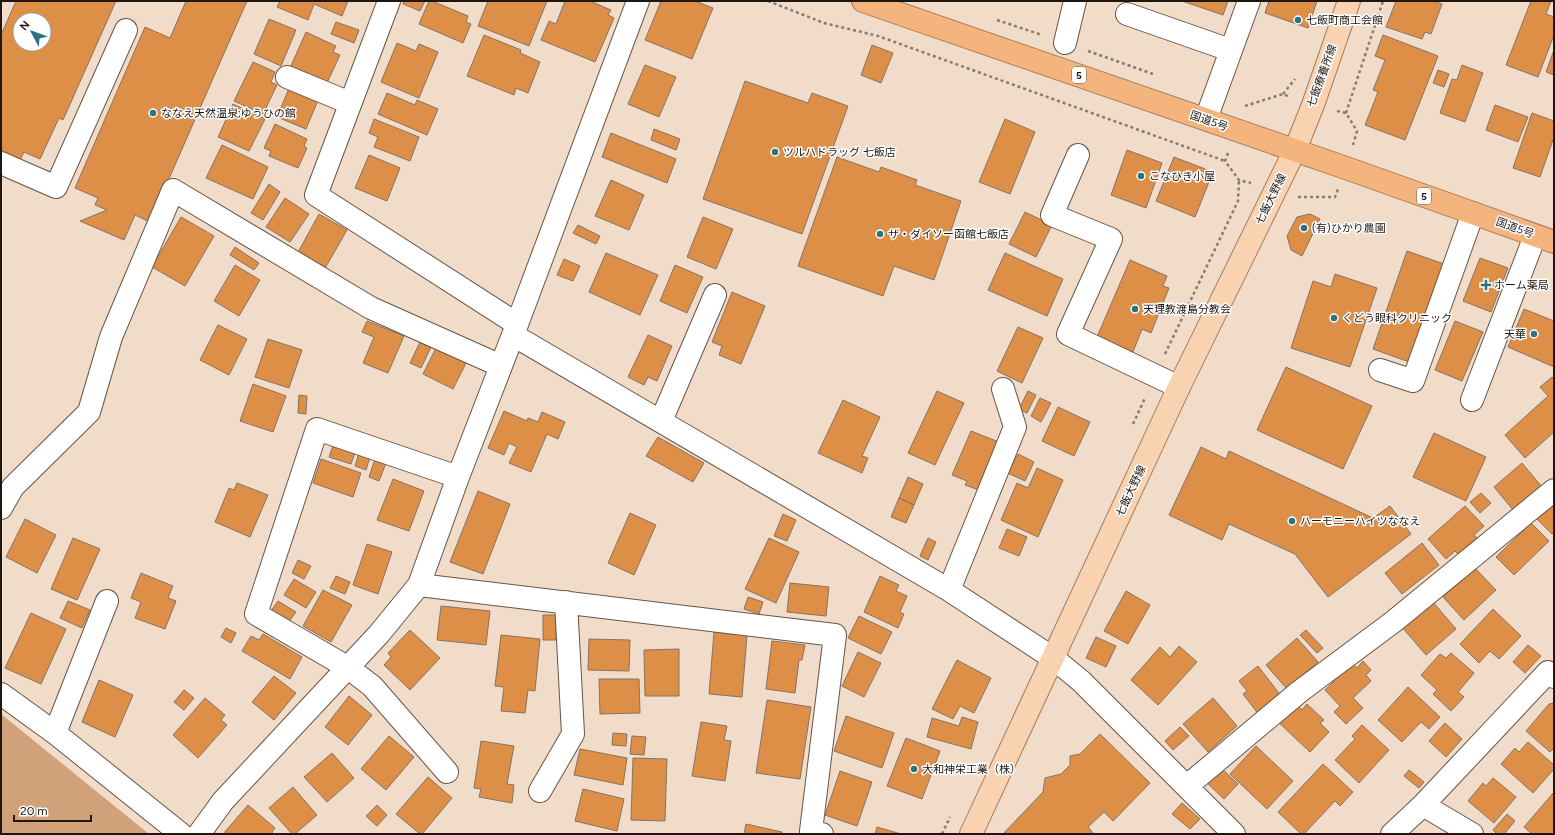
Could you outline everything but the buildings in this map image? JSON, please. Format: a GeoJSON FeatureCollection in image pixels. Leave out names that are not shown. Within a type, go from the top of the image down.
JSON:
{"type":"FeatureCollection","features":[{"type":"Feature","properties":{"kind":"highway","name":"国道5号"},"geometry":{"type":"LineString","coordinates":[[864,1],[1294,150],[1545,239]]}},
{"type":"Feature","properties":{"kind":"main road","name":"七飯療養所線"},"geometry":{"type":"LineString","coordinates":[[1294,150],[1313,105],[1349,1]]}},
{"type":"Feature","properties":{"kind":"main road","name":"七飯大野線"},"geometry":{"type":"LineString","coordinates":[[971,834],[1179,386],[1294,150]]}},
{"type":"Feature","properties":{"kind":"street"},"geometry":{"type":"LineString","coordinates":[[390,1],[316,195],[515,330],[661,421],[949,590],[1053,658],[1081,681],[1234,834]]}},
{"type":"Feature","properties":{"kind":"street"},"geometry":{"type":"LineString","coordinates":[[199,834],[223,801],[379,634],[419,585],[458,477],[515,330],[638,1]]}},
{"type":"Feature","properties":{"kind":"street"},"geometry":{"type":"LineString","coordinates":[[1065,43],[1075,1]]}},
{"type":"Feature","properties":{"kind":"street"},"geometry":{"type":"LineString","coordinates":[[1206,120],[1230,50],[1249,1]]}},
{"type":"Feature","properties":{"kind":"street"},"geometry":{"type":"LineString","coordinates":[[1127,14],[1230,50]]}},
{"type":"Feature","properties":{"kind":"street"},"geometry":{"type":"LineString","coordinates":[[1,163],[56,187],[126,30]]}},
{"type":"Feature","properties":{"kind":"street"},"geometry":{"type":"LineString","coordinates":[[287,77],[350,103]]}},
{"type":"Feature","properties":{"kind":"street"},"geometry":{"type":"LineString","coordinates":[[1078,155],[1052,215],[1111,239],[1068,334],[1179,386]]}},
{"type":"Feature","properties":{"kind":"street"},"geometry":{"type":"LineString","coordinates":[[1,508],[13,487],[89,412],[111,337],[173,190],[371,308],[501,366]]}},
{"type":"Feature","properties":{"kind":"street"},"geometry":{"type":"LineString","coordinates":[[1380,370],[1413,381],[1473,213]]}},
{"type":"Feature","properties":{"kind":"street"},"geometry":{"type":"LineString","coordinates":[[1472,400],[1545,239]]}},
{"type":"Feature","properties":{"kind":"street"},"geometry":{"type":"LineString","coordinates":[[661,421],[715,295]]}},
{"type":"Feature","properties":{"kind":"street"},"geometry":{"type":"LineString","coordinates":[[949,590],[1015,427],[1003,389]]}},
{"type":"Feature","properties":{"kind":"street"},"geometry":{"type":"LineString","coordinates":[[447,772],[372,686],[347,667],[256,614],[317,429],[458,477]]}},
{"type":"Feature","properties":{"kind":"street"},"geometry":{"type":"LineString","coordinates":[[1187,786],[1299,692],[1393,622],[1554,490]]}},
{"type":"Feature","properties":{"kind":"street"},"geometry":{"type":"LineString","coordinates":[[419,585],[835,635],[811,831],[822,834]]}},
{"type":"Feature","properties":{"kind":"street"},"geometry":{"type":"LineString","coordinates":[[55,733],[107,601]]}},
{"type":"Feature","properties":{"kind":"street"},"geometry":{"type":"LineString","coordinates":[[540,790],[573,734],[566,602]]}},
{"type":"Feature","properties":{"kind":"street"},"geometry":{"type":"LineString","coordinates":[[1392,834],[1423,805],[1548,672],[1554,677]]}},
{"type":"Feature","properties":{"kind":"street"},"geometry":{"type":"LineString","coordinates":[[1,694],[55,733],[181,834]]}},
{"type":"Feature","properties":{"kind":"street"},"geometry":{"type":"LineString","coordinates":[[1423,805],[1472,834]]}},
{"type":"Feature","properties":{"kind":"path"},"geometry":{"type":"LineString","coordinates":[[768,1],[824,23],[878,36],[904,45],[1225,160]]}},
{"type":"Feature","properties":{"kind":"path"},"geometry":{"type":"LineString","coordinates":[[1346,113],[1383,1]]}},
{"type":"Feature","properties":{"kind":"shaded area"},"geometry":{"type":"Polygon","coordinates":[[[1,714],[149,834],[1,834],[1,714]]]}},
{"type":"Feature","properties":{"kind":"place","name":"七飯町商工会館"},"geometry":{"type":"Point","coordinates":[1298,20]}},
{"type":"Feature","properties":{"kind":"place","name":"ななえ天然温泉;ゆうひの館"},"geometry":{"type":"Point","coordinates":[153,113]}},
{"type":"Feature","properties":{"kind":"place","name":"ツルハドラッグ 七飯店"},"geometry":{"type":"Point","coordinates":[775,152]}},
{"type":"Feature","properties":{"kind":"place","name":"こなひき小屋"},"geometry":{"type":"Point","coordinates":[1141,176]}},
{"type":"Feature","properties":{"kind":"place","name":"(有)ひかり農園"},"geometry":{"type":"Point","coordinates":[1304,228]}},
{"type":"Feature","properties":{"kind":"place","name":"ザ・ダイソー函館七飯店"},"geometry":{"type":"Point","coordinates":[880,234]}},
{"type":"Feature","properties":{"kind":"place","name":"ホーム薬局"},"geometry":{"type":"Point","coordinates":[1486,285]}},
{"type":"Feature","properties":{"kind":"place","name":"天理教渡島分教会"},"geometry":{"type":"Point","coordinates":[1135,309]}},
{"type":"Feature","properties":{"kind":"place","name":"くどう眼科クリニック"},"geometry":{"type":"Point","coordinates":[1334,318]}},
{"type":"Feature","properties":{"kind":"place","name":"天華"},"geometry":{"type":"Point","coordinates":[1534,334]}},
{"type":"Feature","properties":{"kind":"place","name":"ハーモニーハイツななえ"},"geometry":{"type":"Point","coordinates":[1292,521]}},
{"type":"Feature","properties":{"kind":"place","name":"大和神栄工業（株）"},"geometry":{"type":"Point","coordinates":[914,769]}}]}
